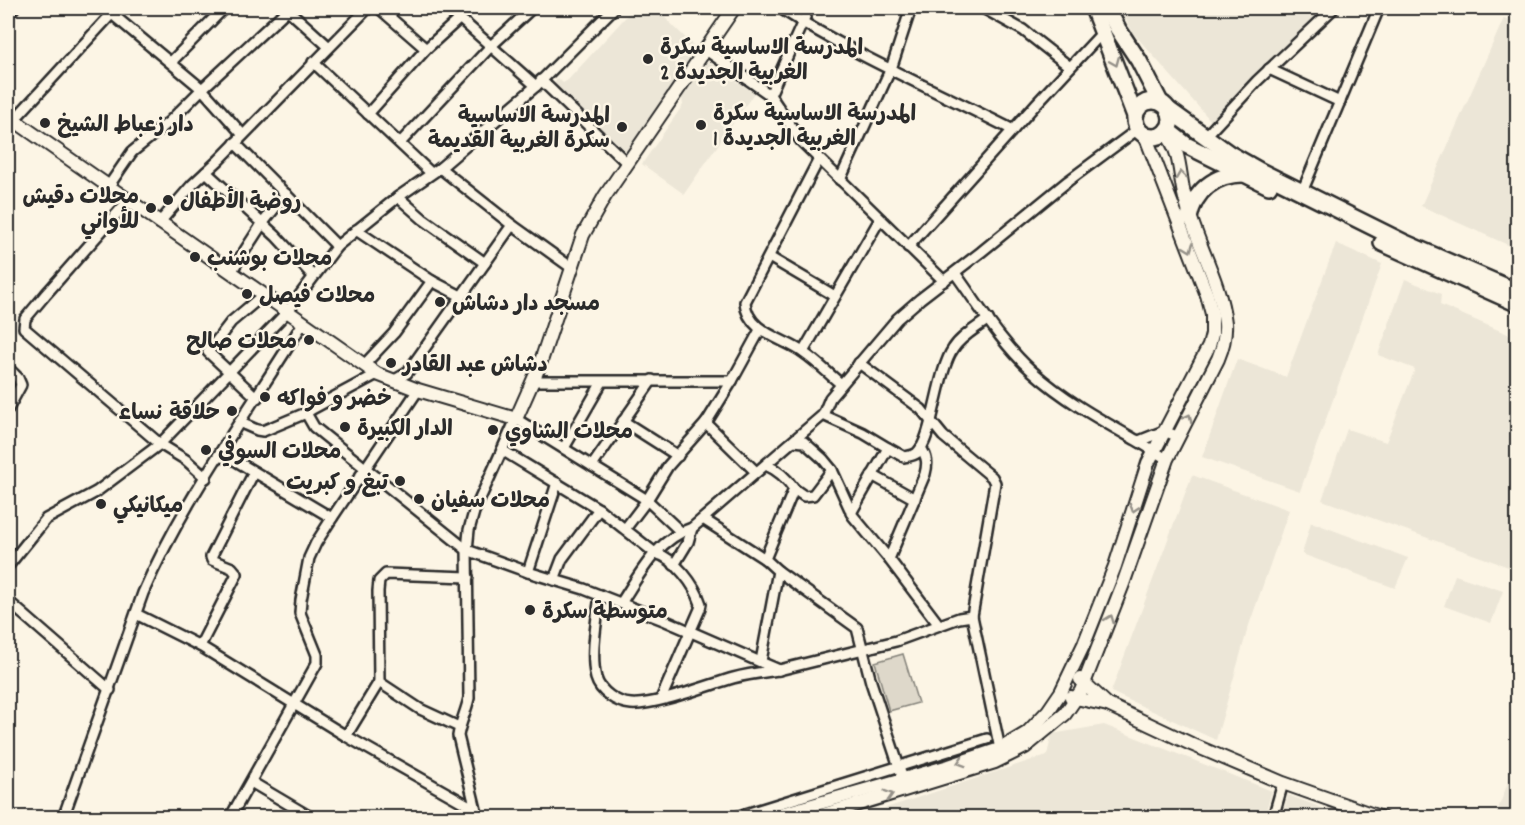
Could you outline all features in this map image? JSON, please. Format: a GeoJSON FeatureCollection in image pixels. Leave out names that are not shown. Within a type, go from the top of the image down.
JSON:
{"type":"FeatureCollection","features":[{"type":"Feature","properties":{"kind":"main road"},"geometry":{"type":"LineString","coordinates":[[1093,8],[1139,126],[1155,137],[1166,131],[1171,120],[1107,8]]}},
{"type":"Feature","properties":{"kind":"main road"},"geometry":{"type":"LineString","coordinates":[[1139,126],[1137,111],[1144,103],[1149,101],[1164,106],[1230,154],[1302,192],[1405,243],[1518,292]]}},
{"type":"Feature","properties":{"kind":"main road"},"geometry":{"type":"LineString","coordinates":[[1166,131],[1186,145],[1404,254],[1518,304]]}},
{"type":"Feature","properties":{"kind":"main road"},"geometry":{"type":"LineString","coordinates":[[1190,218],[1195,200],[1207,185],[1224,177],[1243,174]]}},
{"type":"Feature","properties":{"kind":"street"},"geometry":{"type":"LineString","coordinates":[[8,13],[14,8]]}},
{"type":"Feature","properties":{"kind":"street"},"geometry":{"type":"LineString","coordinates":[[108,187],[132,152],[169,122],[287,8],[329,46]]}},
{"type":"Feature","properties":{"kind":"street"},"geometry":{"type":"LineString","coordinates":[[159,223],[192,185],[368,8]]}},
{"type":"Feature","properties":{"kind":"street"},"geometry":{"type":"LineString","coordinates":[[379,8],[426,50]]}},
{"type":"Feature","properties":{"kind":"street"},"geometry":{"type":"LineString","coordinates":[[447,8],[539,83],[627,163]]}},
{"type":"Feature","properties":{"kind":"street"},"geometry":{"type":"LineString","coordinates":[[400,143],[492,45],[532,8]]}},
{"type":"Feature","properties":{"kind":"street"},"geometry":{"type":"LineString","coordinates":[[8,566],[46,519],[86,498],[160,444],[287,312],[337,246],[436,170],[539,83],[614,8]]}},
{"type":"Feature","properties":{"kind":"street"},"geometry":{"type":"LineString","coordinates":[[476,813],[458,736],[469,698],[467,550],[474,512],[533,381],[583,235],[605,196],[734,8]]}},
{"type":"Feature","properties":{"kind":"street"},"geometry":{"type":"LineString","coordinates":[[780,8],[802,23],[890,70],[1013,130]]}},
{"type":"Feature","properties":{"kind":"street"},"geometry":{"type":"LineString","coordinates":[[770,95],[809,8]]}},
{"type":"Feature","properties":{"kind":"street"},"geometry":{"type":"LineString","coordinates":[[840,180],[890,70],[908,23],[911,8]]}},
{"type":"Feature","properties":{"kind":"street"},"geometry":{"type":"LineString","coordinates":[[983,8],[1023,30],[1070,67]]}},
{"type":"Feature","properties":{"kind":"street"},"geometry":{"type":"LineString","coordinates":[[1206,136],[1269,69],[1334,8]]}},
{"type":"Feature","properties":{"kind":"street"},"geometry":{"type":"LineString","coordinates":[[1302,192],[1379,8]]}},
{"type":"Feature","properties":{"kind":"street"},"geometry":{"type":"LineString","coordinates":[[171,62],[218,9]]}},
{"type":"Feature","properties":{"kind":"street"},"geometry":{"type":"LineString","coordinates":[[243,135],[202,88],[115,10],[11,118],[377,374],[418,390],[516,419],[647,500],[681,532]]}},
{"type":"Feature","properties":{"kind":"street"},"geometry":{"type":"LineString","coordinates":[[368,114],[426,50],[460,18]]}},
{"type":"Feature","properties":{"kind":"street"},"geometry":{"type":"LineString","coordinates":[[908,247],[1102,33]]}},
{"type":"Feature","properties":{"kind":"street"},"geometry":{"type":"LineString","coordinates":[[706,50],[770,95],[801,141],[944,281]]}},
{"type":"Feature","properties":{"kind":"street"},"geometry":{"type":"LineString","coordinates":[[313,62],[400,143],[572,268]]}},
{"type":"Feature","properties":{"kind":"street"},"geometry":{"type":"LineString","coordinates":[[1269,69],[1340,102]]}},
{"type":"Feature","properties":{"kind":"street"},"geometry":{"type":"LineString","coordinates":[[621,603],[655,553],[671,536],[692,528],[823,415],[830,398],[897,319],[1139,126],[1198,273],[1212,314],[1212,334],[1209,346],[1153,452],[1115,566],[1084,644],[1061,692],[1048,711],[1033,727],[1013,742],[1000,749],[835,798]]}},
{"type":"Feature","properties":{"kind":"street"},"geometry":{"type":"LineString","coordinates":[[733,818],[771,814],[995,762],[1025,747],[1041,735],[1065,714],[1076,699],[1123,584],[1167,459],[1218,359],[1226,332],[1221,302],[1190,218],[1178,155],[1166,131]]}},
{"type":"Feature","properties":{"kind":"street"},"geometry":{"type":"LineString","coordinates":[[235,143],[337,246]]}},
{"type":"Feature","properties":{"kind":"street"},"geometry":{"type":"LineString","coordinates":[[819,159],[782,227],[746,302],[746,309],[760,330],[803,352],[841,384]]}},
{"type":"Feature","properties":{"kind":"street"},"geometry":{"type":"LineString","coordinates":[[206,172],[276,236],[313,276]]}},
{"type":"Feature","properties":{"kind":"street"},"geometry":{"type":"LineString","coordinates":[[231,272],[262,224],[286,194]]}},
{"type":"Feature","properties":{"kind":"street"},"geometry":{"type":"LineString","coordinates":[[398,197],[423,219],[485,263]]}},
{"type":"Feature","properties":{"kind":"street"},"geometry":{"type":"LineString","coordinates":[[128,201],[25,319],[24,328],[160,444],[186,460],[206,478]]}},
{"type":"Feature","properties":{"kind":"street"},"geometry":{"type":"LineString","coordinates":[[803,352],[880,219]]}},
{"type":"Feature","properties":{"kind":"street"},"geometry":{"type":"LineString","coordinates":[[393,381],[406,373],[512,225]]}},
{"type":"Feature","properties":{"kind":"street"},"geometry":{"type":"LineString","coordinates":[[356,230],[432,281],[460,296]]}},
{"type":"Feature","properties":{"kind":"street"},"geometry":{"type":"LineString","coordinates":[[769,257],[836,296]]}},
{"type":"Feature","properties":{"kind":"street"},"geometry":{"type":"LineString","coordinates":[[955,273],[988,319],[1031,370],[1074,404],[1167,459]]}},
{"type":"Feature","properties":{"kind":"street"},"geometry":{"type":"LineString","coordinates":[[364,365],[394,333],[432,281]]}},
{"type":"Feature","properties":{"kind":"street"},"geometry":{"type":"LineString","coordinates":[[257,398],[208,353],[231,322],[263,295]]}},
{"type":"Feature","properties":{"kind":"street"},"geometry":{"type":"LineString","coordinates":[[823,415],[863,432],[904,457],[916,454],[921,448],[946,363],[953,349],[960,340],[988,319]]}},
{"type":"Feature","properties":{"kind":"street"},"geometry":{"type":"LineString","coordinates":[[63,818],[158,559],[303,323]]}},
{"type":"Feature","properties":{"kind":"street"},"geometry":{"type":"LineString","coordinates":[[625,529],[647,500],[668,466],[706,423],[760,330]]}},
{"type":"Feature","properties":{"kind":"street"},"geometry":{"type":"LineString","coordinates":[[859,363],[903,394],[931,419],[943,436],[992,477],[995,483],[972,616],[1000,749]]}},
{"type":"Feature","properties":{"kind":"street"},"geometry":{"type":"LineString","coordinates":[[8,368],[18,378],[21,385],[8,409]]}},
{"type":"Feature","properties":{"kind":"street"},"geometry":{"type":"LineString","coordinates":[[241,423],[263,431],[306,413],[377,374]]}},
{"type":"Feature","properties":{"kind":"street"},"geometry":{"type":"LineString","coordinates":[[592,466],[652,380]]}},
{"type":"Feature","properties":{"kind":"street"},"geometry":{"type":"LineString","coordinates":[[533,381],[732,381]]}},
{"type":"Feature","properties":{"kind":"street"},"geometry":{"type":"LineString","coordinates":[[564,448],[603,382]]}},
{"type":"Feature","properties":{"kind":"street"},"geometry":{"type":"LineString","coordinates":[[230,818],[317,663],[312,640],[302,619],[301,600],[312,550],[418,390]]}},
{"type":"Feature","properties":{"kind":"street"},"geometry":{"type":"LineString","coordinates":[[306,413],[314,427],[467,550],[621,603],[779,670]]}},
{"type":"Feature","properties":{"kind":"street"},"geometry":{"type":"LineString","coordinates":[[623,421],[678,456]]}},
{"type":"Feature","properties":{"kind":"street"},"geometry":{"type":"LineString","coordinates":[[706,423],[756,472]]}},
{"type":"Feature","properties":{"kind":"street"},"geometry":{"type":"LineString","coordinates":[[1139,441],[1164,431],[1179,437]]}},
{"type":"Feature","properties":{"kind":"street"},"geometry":{"type":"LineString","coordinates":[[794,441],[804,442],[832,470],[851,513],[939,626]]}},
{"type":"Feature","properties":{"kind":"street"},"geometry":{"type":"LineString","coordinates":[[851,513],[888,448]]}},
{"type":"Feature","properties":{"kind":"street"},"geometry":{"type":"LineString","coordinates":[[889,559],[927,465],[926,456],[921,448]]}},
{"type":"Feature","properties":{"kind":"street"},"geometry":{"type":"LineString","coordinates":[[502,450],[599,509],[655,553],[663,555],[688,582],[701,604],[691,633],[661,699]]}},
{"type":"Feature","properties":{"kind":"street"},"geometry":{"type":"LineString","coordinates":[[219,457],[231,458],[332,518]]}},
{"type":"Feature","properties":{"kind":"street"},"geometry":{"type":"LineString","coordinates":[[766,465],[776,469],[794,489],[804,496],[813,495],[832,470]]}},
{"type":"Feature","properties":{"kind":"street"},"geometry":{"type":"LineString","coordinates":[[200,646],[237,573],[232,568],[212,560],[211,556],[254,472]]}},
{"type":"Feature","properties":{"kind":"street"},"geometry":{"type":"LineString","coordinates":[[872,475],[915,499]]}},
{"type":"Feature","properties":{"kind":"street"},"geometry":{"type":"LineString","coordinates":[[528,572],[557,483]]}},
{"type":"Feature","properties":{"kind":"street"},"geometry":{"type":"LineString","coordinates":[[765,559],[794,489]]}},
{"type":"Feature","properties":{"kind":"street"},"geometry":{"type":"LineString","coordinates":[[554,580],[562,559],[599,509]]}},
{"type":"Feature","properties":{"kind":"street"},"geometry":{"type":"LineString","coordinates":[[703,519],[765,559],[778,571],[855,625],[903,779]]}},
{"type":"Feature","properties":{"kind":"street"},"geometry":{"type":"LineString","coordinates":[[674,565],[688,542],[692,528]]}},
{"type":"Feature","properties":{"kind":"street"},"geometry":{"type":"LineString","coordinates":[[761,661],[778,571]]}},
{"type":"Feature","properties":{"kind":"street"},"geometry":{"type":"LineString","coordinates":[[346,736],[379,682],[378,591],[382,577],[386,574],[468,576]]}},
{"type":"Feature","properties":{"kind":"street"},"geometry":{"type":"LineString","coordinates":[[600,595],[596,679],[602,690],[609,696],[628,704],[661,699],[737,677],[779,670],[862,650],[972,616]]}},
{"type":"Feature","properties":{"kind":"street"},"geometry":{"type":"LineString","coordinates":[[8,600],[110,690]]}},
{"type":"Feature","properties":{"kind":"street"},"geometry":{"type":"LineString","coordinates":[[136,614],[200,646],[476,813]]}},
{"type":"Feature","properties":{"kind":"street"},"geometry":{"type":"LineString","coordinates":[[1070,674],[1085,681],[1108,705]]}},
{"type":"Feature","properties":{"kind":"street"},"geometry":{"type":"LineString","coordinates":[[379,682],[420,709],[459,727]]}},
{"type":"Feature","properties":{"kind":"street"},"geometry":{"type":"LineString","coordinates":[[1061,692],[1076,699],[1108,705],[1191,744],[1283,783],[1382,818]]}},
{"type":"Feature","properties":{"kind":"street"},"geometry":{"type":"LineString","coordinates":[[813,818],[835,798],[899,766],[987,739]]}},
{"type":"Feature","properties":{"kind":"street"},"geometry":{"type":"LineString","coordinates":[[251,782],[312,818]]}},
{"type":"Feature","properties":{"kind":"street"},"geometry":{"type":"LineString","coordinates":[[1273,818],[1283,783]]}},
{"type":"Feature","properties":{"kind":"shaded area"},"geometry":{"type":"Polygon","coordinates":[[[634,8],[655,8],[697,49],[684,68],[678,68],[674,76],[676,82],[627,153],[553,85],[558,78],[563,83],[568,80],[634,8]]]}},
{"type":"Feature","properties":{"kind":"shaded area"},"geometry":{"type":"Polygon","coordinates":[[[1119,8],[1326,8],[1250,80],[1211,121],[1134,34],[1119,8]]]}},
{"type":"Feature","properties":{"kind":"shaded area"},"geometry":{"type":"Polygon","coordinates":[[[1504,18],[1517,24],[1517,249],[1421,206],[1504,18]]]}},
{"type":"Feature","properties":{"kind":"shaded area","name":"المدرسة الاساسية سكرة الغربية الجديدة 1"},"geometry":{"type":"Polygon","coordinates":[[[708,62],[754,93],[684,194],[642,164],[683,105],[682,98],[708,62]]]}},
{"type":"Feature","properties":{"kind":"shaded area"},"geometry":{"type":"Polygon","coordinates":[[[1336,243],[1382,264],[1300,491],[1202,457],[1237,359],[1286,377],[1336,243]]]}},
{"type":"Feature","properties":{"kind":"shaded area"},"geometry":{"type":"Polygon","coordinates":[[[1405,279],[1441,294],[1440,305],[1517,338],[1517,570],[1322,500],[1347,429],[1386,442],[1415,369],[1378,355],[1405,279]]]}},
{"type":"Feature","properties":{"kind":"shaded area"},"geometry":{"type":"Polygon","coordinates":[[[1192,475],[1289,510],[1247,631],[1216,740],[1111,692],[1192,475]]]}},
{"type":"Feature","properties":{"kind":"shaded area"},"geometry":{"type":"Polygon","coordinates":[[[1311,522],[1408,558],[1395,588],[1302,554],[1311,522]]]}},
{"type":"Feature","properties":{"kind":"shaded area"},"geometry":{"type":"Polygon","coordinates":[[[1455,575],[1503,591],[1491,623],[1444,606],[1455,575]]]}},
{"type":"Feature","properties":{"kind":"shaded area"},"geometry":{"type":"Polygon","coordinates":[[[903,654],[918,703],[889,711],[875,662],[903,654]]]}},
{"type":"Feature","properties":{"kind":"shaded area"},"geometry":{"type":"Polygon","coordinates":[[[1104,725],[1272,791],[1264,817],[859,817],[1047,755],[1052,734],[1104,725]]]}},
{"type":"Feature","properties":{"kind":"shaded area"},"geometry":{"type":"Polygon","coordinates":[[[1510,777],[1517,780],[1517,817],[1495,817],[1510,777]]]}},
{"type":"Feature","properties":{"kind":"shaded area"},"geometry":{"type":"Polygon","coordinates":[[[1288,795],[1346,817],[1282,817],[1288,795]]]}},
{"type":"Feature","properties":{"kind":"place","name":"المدرسة الاساسية سكرة الغربية الجديدة 2"},"geometry":{"type":"Point","coordinates":[648,59]}},
{"type":"Feature","properties":{"kind":"place","name":"دار زعباط الشيخ"},"geometry":{"type":"Point","coordinates":[45,123]}},
{"type":"Feature","properties":{"kind":"place","name":"المدرسة الاساسية سكرة الغربية الجديدة 1"},"geometry":{"type":"Point","coordinates":[701,125]}},
{"type":"Feature","properties":{"kind":"place","name":"المدرسة الاساسية سكرة الغربية القديمة"},"geometry":{"type":"Point","coordinates":[622,127]}},
{"type":"Feature","properties":{"kind":"place","name":"روضة الأطفال"},"geometry":{"type":"Point","coordinates":[168,200]}},
{"type":"Feature","properties":{"kind":"place","name":"محلات دقيش للأواني"},"geometry":{"type":"Point","coordinates":[151,208]}},
{"type":"Feature","properties":{"kind":"place","name":"محلات بوشنب"},"geometry":{"type":"Point","coordinates":[195,257]}},
{"type":"Feature","properties":{"kind":"place","name":"محلات فيصل"},"geometry":{"type":"Point","coordinates":[247,294]}},
{"type":"Feature","properties":{"kind":"place","name":"مسجد دار دشاش"},"geometry":{"type":"Point","coordinates":[440,302]}},
{"type":"Feature","properties":{"kind":"place","name":"محلات صالح"},"geometry":{"type":"Point","coordinates":[309,340]}},
{"type":"Feature","properties":{"kind":"place","name":"دشاش عبد القادر"},"geometry":{"type":"Point","coordinates":[391,363]}},
{"type":"Feature","properties":{"kind":"place","name":"خضر و فواكه"},"geometry":{"type":"Point","coordinates":[265,397]}},
{"type":"Feature","properties":{"kind":"place","name":"حلاقة نساء"},"geometry":{"type":"Point","coordinates":[232,411]}},
{"type":"Feature","properties":{"kind":"place","name":"الدار الكبيرة"},"geometry":{"type":"Point","coordinates":[345,427]}},
{"type":"Feature","properties":{"kind":"place","name":"محلات الشاوي"},"geometry":{"type":"Point","coordinates":[493,430]}},
{"type":"Feature","properties":{"kind":"place","name":"محلات السوفي"},"geometry":{"type":"Point","coordinates":[206,450]}},
{"type":"Feature","properties":{"kind":"place","name":"تبغ و كبريت"},"geometry":{"type":"Point","coordinates":[400,481]}},
{"type":"Feature","properties":{"kind":"place","name":"محلات سفيان"},"geometry":{"type":"Point","coordinates":[419,499]}},
{"type":"Feature","properties":{"kind":"place","name":"ميكانيكي"},"geometry":{"type":"Point","coordinates":[101,504]}},
{"type":"Feature","properties":{"kind":"place","name":"متوسطة سكرة"},"geometry":{"type":"Point","coordinates":[530,610]}}]}
